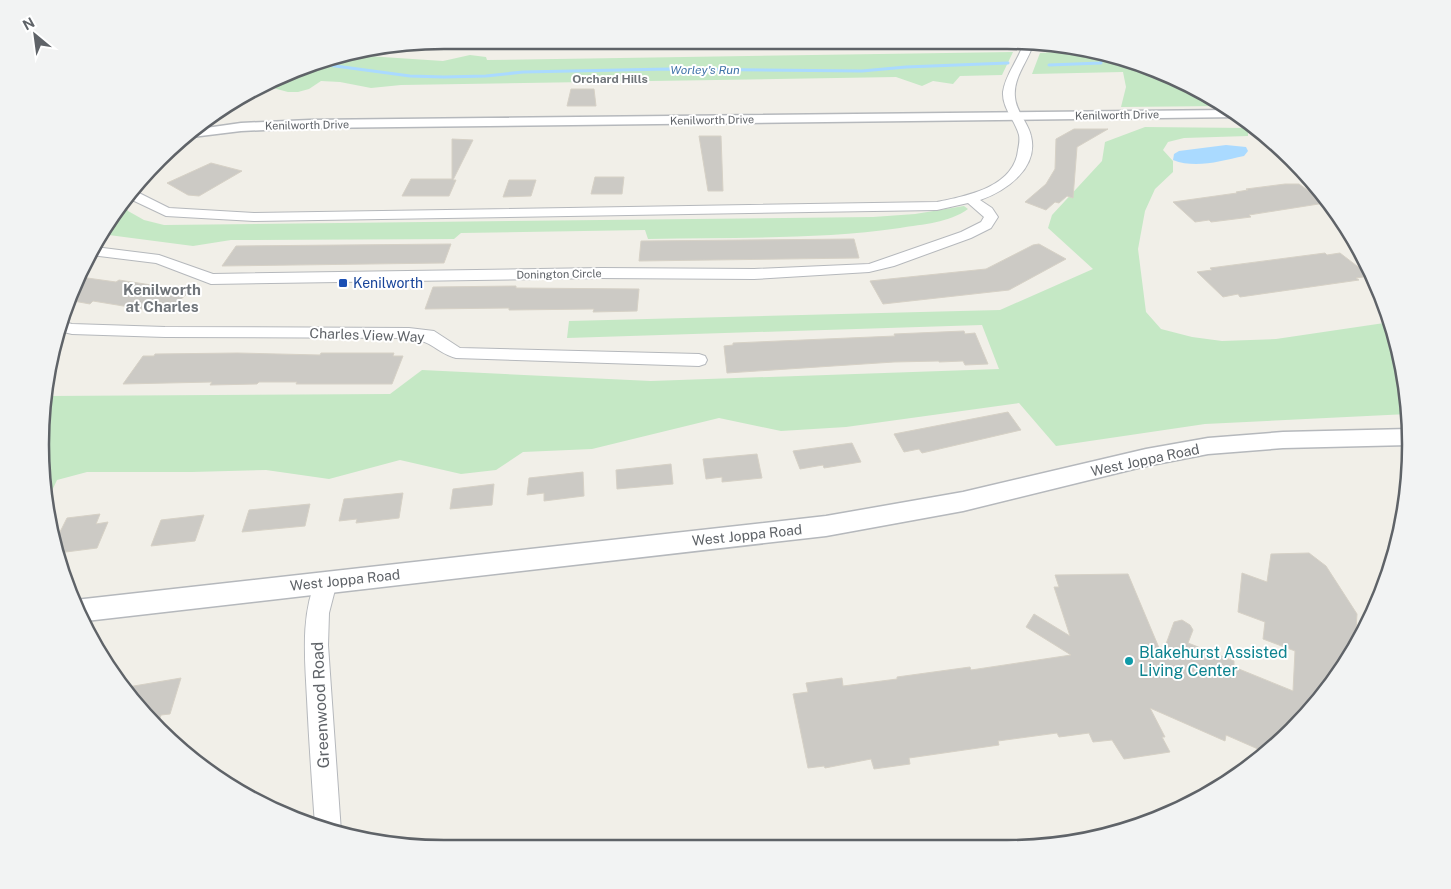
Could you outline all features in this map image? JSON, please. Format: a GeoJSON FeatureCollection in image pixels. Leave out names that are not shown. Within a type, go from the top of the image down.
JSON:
{"type":"FeatureCollection","features":[{"type":"Feature","properties":{"kind":"street"},"geometry":{"type":"LineString","coordinates":[[136,198],[166,212],[254,218],[937,206],[971,199],[1000,187],[1013,177],[1020,166],[1026,138],[1015,117],[1009,96],[1017,69],[1026,50]]}},
{"type":"Feature","properties":{"kind":"street","name":"Kenilworth Drive"},"geometry":{"type":"LineString","coordinates":[[201,133],[241,128],[310,124],[1225,114]]}},
{"type":"Feature","properties":{"kind":"street","name":"Donington Circle"},"geometry":{"type":"LineString","coordinates":[[99,252],[159,259],[211,279],[329,279],[601,273],[754,274],[835,271],[889,264],[966,235],[986,225],[991,217],[987,211],[971,199]]}},
{"type":"Feature","properties":{"kind":"street","name":"Charles View Way"},"geometry":{"type":"LineString","coordinates":[[67,328],[165,332],[409,333],[428,334],[456,353],[699,360]]}},
{"type":"Feature","properties":{"kind":"street","name":"West Joppa Road"},"geometry":{"type":"LineString","coordinates":[[85,610],[826,526],[908,513],[971,500],[1157,455],[1209,446],[1264,441],[1402,436]]}},
{"type":"Feature","properties":{"kind":"street","name":"Greenwood Road"},"geometry":{"type":"LineString","coordinates":[[326,582],[318,613],[316,645],[328,823]]}},
{"type":"Feature","properties":{"kind":"green space"},"geometry":{"type":"Polygon","coordinates":[[[1013,52],[1002,75],[960,76],[953,84],[933,81],[922,86],[896,77],[401,85],[371,88],[340,82],[321,81],[309,89],[298,92],[288,92],[273,88],[317,70],[367,56],[443,61],[470,55],[486,57],[487,60],[1013,52]]]}},
{"type":"Feature","properties":{"kind":"green space"},"geometry":{"type":"Polygon","coordinates":[[[1058,52],[1109,62],[1158,79],[1211,106],[1121,107],[1126,87],[1123,72],[1032,74],[1040,53],[1058,52]]]}},
{"type":"Feature","properties":{"kind":"green space"},"geometry":{"type":"Polygon","coordinates":[[[1145,127],[1243,128],[1248,132],[1248,136],[1184,138],[1168,142],[1163,150],[1173,161],[1173,172],[1155,189],[1145,211],[1138,249],[1146,312],[1161,329],[1192,337],[1222,341],[1276,339],[1383,323],[1395,367],[1401,414],[1205,424],[1056,446],[1019,403],[846,427],[781,431],[719,418],[592,449],[523,452],[496,470],[461,474],[400,460],[329,479],[266,470],[87,472],[57,480],[52,491],[49,444],[52,396],[390,394],[422,370],[651,381],[999,369],[982,325],[567,338],[569,321],[1000,310],[1093,269],[1048,228],[1052,215],[1102,161],[1105,142],[1145,127]]]}},
{"type":"Feature","properties":{"kind":"green space"},"geometry":{"type":"Polygon","coordinates":[[[964,206],[968,209],[953,217],[927,224],[868,232],[806,236],[648,239],[645,230],[461,233],[454,239],[231,240],[193,246],[109,235],[127,209],[144,220],[164,225],[873,217],[915,214],[964,206]]]}},
{"type":"Feature","properties":{"kind":"water"},"geometry":{"type":"Polygon","coordinates":[[[1226,145],[1246,147],[1248,151],[1244,156],[1217,162],[1190,164],[1173,160],[1174,154],[1179,151],[1226,145]]]}},
{"type":"Feature","properties":{"kind":"building"},"geometry":{"type":"Polygon","coordinates":[[[571,89],[594,89],[596,106],[567,106],[571,89]]]}},
{"type":"Feature","properties":{"kind":"building"},"geometry":{"type":"Polygon","coordinates":[[[1074,129],[1108,129],[1077,147],[1073,198],[1067,196],[1059,203],[1055,202],[1046,210],[1025,202],[1046,184],[1055,169],[1056,139],[1074,129]]]}},
{"type":"Feature","properties":{"kind":"building"},"geometry":{"type":"Polygon","coordinates":[[[699,136],[721,136],[723,191],[708,191],[699,136]]]}},
{"type":"Feature","properties":{"kind":"building"},"geometry":{"type":"Polygon","coordinates":[[[452,139],[473,140],[453,180],[456,180],[449,196],[402,196],[411,179],[452,179],[452,139]]]}},
{"type":"Feature","properties":{"kind":"building"},"geometry":{"type":"Polygon","coordinates":[[[211,163],[242,171],[199,196],[188,195],[167,183],[211,163]]]}},
{"type":"Feature","properties":{"kind":"building"},"geometry":{"type":"Polygon","coordinates":[[[595,177],[624,177],[622,194],[591,194],[595,177]]]}},
{"type":"Feature","properties":{"kind":"building"},"geometry":{"type":"Polygon","coordinates":[[[509,180],[536,180],[531,196],[503,197],[509,180]]]}},
{"type":"Feature","properties":{"kind":"building"},"geometry":{"type":"Polygon","coordinates":[[[1299,184],[1311,193],[1320,204],[1249,215],[1251,217],[1195,222],[1173,202],[1237,193],[1248,190],[1246,189],[1299,184]]]}},
{"type":"Feature","properties":{"kind":"building"},"geometry":{"type":"Polygon","coordinates":[[[854,239],[859,258],[639,261],[641,241],[854,239]]]}},
{"type":"Feature","properties":{"kind":"building"},"geometry":{"type":"Polygon","coordinates":[[[451,244],[444,263],[222,266],[236,246],[451,244]]]}},
{"type":"Feature","properties":{"kind":"building"},"geometry":{"type":"Polygon","coordinates":[[[1039,244],[1066,259],[1009,290],[883,304],[870,281],[986,269],[1033,245],[1039,244]]]}},
{"type":"Feature","properties":{"kind":"building"},"geometry":{"type":"Polygon","coordinates":[[[1325,253],[1327,255],[1340,253],[1361,269],[1365,277],[1356,278],[1359,280],[1240,297],[1238,294],[1223,297],[1197,272],[1212,270],[1210,268],[1325,253]]]}},
{"type":"Feature","properties":{"kind":"building"},"geometry":{"type":"Polygon","coordinates":[[[86,278],[116,282],[119,280],[190,291],[166,313],[93,301],[90,304],[76,301],[86,278]]]}},
{"type":"Feature","properties":{"kind":"building"},"geometry":{"type":"Polygon","coordinates":[[[516,286],[516,288],[639,289],[637,311],[593,312],[594,309],[509,310],[509,308],[425,309],[433,287],[516,286]]]}},
{"type":"Feature","properties":{"kind":"building"},"geometry":{"type":"Polygon","coordinates":[[[964,331],[965,334],[975,333],[988,364],[965,365],[963,361],[894,362],[727,373],[724,346],[733,345],[733,343],[964,331]]]}},
{"type":"Feature","properties":{"kind":"building"},"geometry":{"type":"Polygon","coordinates":[[[238,353],[320,355],[321,353],[394,353],[393,356],[403,356],[392,384],[259,382],[257,384],[210,385],[212,382],[123,384],[143,356],[154,356],[155,354],[238,353]]]}},
{"type":"Feature","properties":{"kind":"building"},"geometry":{"type":"Polygon","coordinates":[[[1008,412],[1021,430],[922,453],[919,449],[904,452],[894,434],[1008,412]]]}},
{"type":"Feature","properties":{"kind":"building"},"geometry":{"type":"Polygon","coordinates":[[[852,443],[861,462],[824,468],[823,465],[800,469],[793,451],[852,443]]]}},
{"type":"Feature","properties":{"kind":"building"},"geometry":{"type":"Polygon","coordinates":[[[757,454],[762,478],[722,482],[722,477],[706,479],[703,459],[757,454]]]}},
{"type":"Feature","properties":{"kind":"building"},"geometry":{"type":"Polygon","coordinates":[[[671,464],[673,484],[617,489],[616,470],[671,464]]]}},
{"type":"Feature","properties":{"kind":"building"},"geometry":{"type":"Polygon","coordinates":[[[583,472],[584,496],[544,501],[544,493],[527,495],[529,478],[583,472]]]}},
{"type":"Feature","properties":{"kind":"building"},"geometry":{"type":"Polygon","coordinates":[[[494,484],[492,505],[450,509],[453,489],[494,484]]]}},
{"type":"Feature","properties":{"kind":"building"},"geometry":{"type":"Polygon","coordinates":[[[403,493],[399,518],[356,523],[357,519],[339,521],[344,499],[403,493]]]}},
{"type":"Feature","properties":{"kind":"building"},"geometry":{"type":"Polygon","coordinates":[[[310,504],[305,526],[242,532],[249,510],[310,504]]]}},
{"type":"Feature","properties":{"kind":"building"},"geometry":{"type":"Polygon","coordinates":[[[100,514],[96,524],[108,522],[97,548],[64,552],[58,532],[67,518],[100,514]]]}},
{"type":"Feature","properties":{"kind":"building"},"geometry":{"type":"Polygon","coordinates":[[[204,515],[195,541],[151,546],[161,520],[204,515]]]}},
{"type":"Feature","properties":{"kind":"building","name":"Blakehurst Assisted Living Center"},"geometry":{"type":"Polygon","coordinates":[[[1309,553],[1326,566],[1357,614],[1356,629],[1336,664],[1304,705],[1258,749],[1226,735],[1225,741],[1150,708],[1165,737],[1162,737],[1170,752],[1124,759],[1112,740],[1093,742],[1089,733],[1059,737],[1057,733],[998,741],[999,745],[909,758],[910,764],[874,769],[871,759],[825,768],[824,766],[808,768],[793,694],[808,692],[806,683],[842,678],[843,686],[970,667],[971,670],[1071,655],[1026,627],[1034,614],[1070,636],[1054,587],[1059,587],[1055,575],[1128,574],[1162,655],[1174,622],[1182,620],[1190,625],[1193,630],[1188,643],[1234,661],[1234,667],[1293,691],[1295,651],[1263,639],[1265,622],[1238,612],[1242,573],[1267,582],[1271,554],[1309,553]]]}},
{"type":"Feature","properties":{"kind":"building"},"geometry":{"type":"Polygon","coordinates":[[[181,678],[170,714],[161,715],[160,719],[132,686],[181,678]]]}},
{"type":"Feature","properties":{"kind":"waterway","name":"Worley's Run"},"geometry":{"type":"LineString","coordinates":[[1049,65],[1101,63],[1101,60]]}},
{"type":"Feature","properties":{"kind":"waterway","name":"Worley's Run"},"geometry":{"type":"LineString","coordinates":[[331,65],[410,76],[444,77],[486,76],[523,72],[669,69],[862,71],[906,67],[1008,63]]}},
{"type":"Feature","properties":{"kind":"place","name":"Kenilworth"},"geometry":{"type":"Point","coordinates":[343,283]}},
{"type":"Feature","properties":{"kind":"place","name":"Blakehurst Assisted Living Center"},"geometry":{"type":"Point","coordinates":[1129,661]}},
{"type":"Feature","properties":{"kind":"district","name":"Orchard Hills"},"geometry":{"type":"Point","coordinates":[610,79]}},
{"type":"Feature","properties":{"kind":"district","name":"Kenilworth at Charles"},"geometry":{"type":"Point","coordinates":[162,298]}}]}
